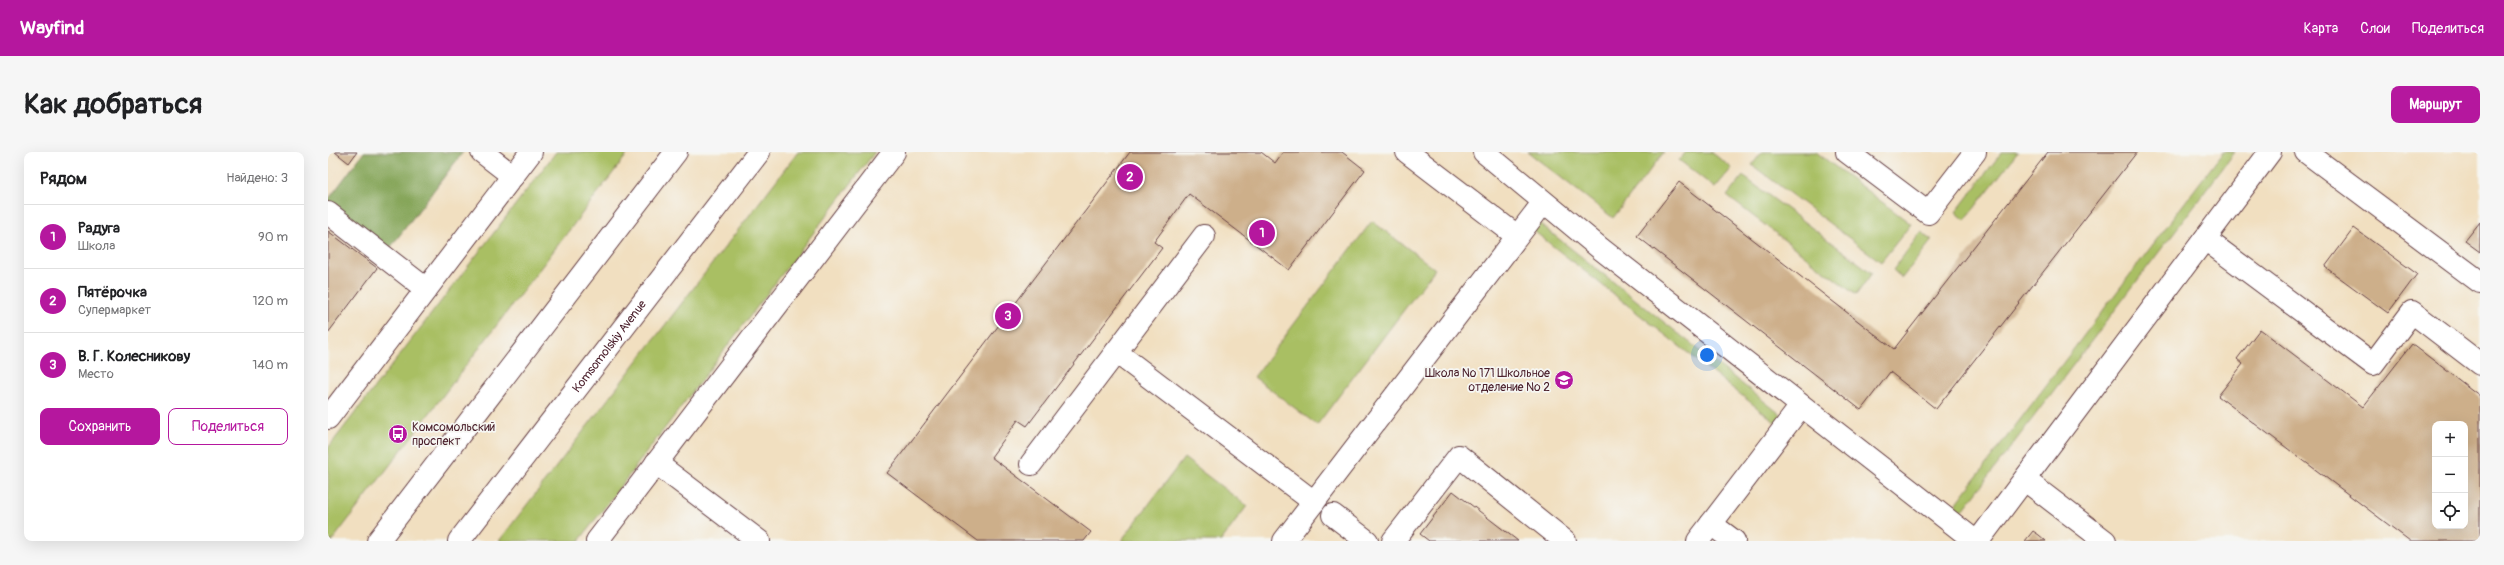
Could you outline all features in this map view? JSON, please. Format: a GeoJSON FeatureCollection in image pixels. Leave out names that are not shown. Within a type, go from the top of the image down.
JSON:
{"type":"FeatureCollection","features":[{"type":"Feature","properties":{"kind":"main road"},"geometry":{"type":"LineString","coordinates":[[482,152],[513,176]]}},
{"type":"Feature","properties":{"kind":"main road"},"geometry":{"type":"LineString","coordinates":[[328,418],[531,152]]}},
{"type":"Feature","properties":{"kind":"main road"},"geometry":{"type":"LineString","coordinates":[[378,541],[676,152]]}},
{"type":"Feature","properties":{"kind":"main road","name":"Komsomolskiy Avenue"},"geometry":{"type":"LineString","coordinates":[[459,541],[759,152]]}},
{"type":"Feature","properties":{"kind":"main road"},"geometry":{"type":"LineString","coordinates":[[597,541],[894,152]]}},
{"type":"Feature","properties":{"kind":"main road"},"geometry":{"type":"LineString","coordinates":[[1407,152],[1517,236]]}},
{"type":"Feature","properties":{"kind":"main road"},"geometry":{"type":"LineString","coordinates":[[1484,152],[1543,203],[1801,406],[1976,541],[2024,480],[2270,152]]}},
{"type":"Feature","properties":{"kind":"main road"},"geometry":{"type":"LineString","coordinates":[[1847,152],[1928,214],[1975,152]]}},
{"type":"Feature","properties":{"kind":"main road"},"geometry":{"type":"LineString","coordinates":[[2306,152],[2480,282]]}},
{"type":"Feature","properties":{"kind":"main road"},"geometry":{"type":"LineString","coordinates":[[1284,541],[1543,203]]}},
{"type":"Feature","properties":{"kind":"main road"},"geometry":{"type":"LineString","coordinates":[[328,213],[426,289]]}},
{"type":"Feature","properties":{"kind":"main road"},"geometry":{"type":"LineString","coordinates":[[1031,464],[1204,236]]}},
{"type":"Feature","properties":{"kind":"main road"},"geometry":{"type":"LineString","coordinates":[[2205,240],[2373,364],[2412,312],[2480,364]]}},
{"type":"Feature","properties":{"kind":"main road"},"geometry":{"type":"LineString","coordinates":[[1116,352],[1314,502]]}},
{"type":"Feature","properties":{"kind":"main road"},"geometry":{"type":"LineString","coordinates":[[1698,541],[1801,406]]}},
{"type":"Feature","properties":{"kind":"main road"},"geometry":{"type":"LineString","coordinates":[[1393,541],[1459,456],[1565,541]]}},
{"type":"Feature","properties":{"kind":"main road"},"geometry":{"type":"LineString","coordinates":[[656,463],[760,541]]}},
{"type":"Feature","properties":{"kind":"main road"},"geometry":{"type":"LineString","coordinates":[[2024,480],[2105,541]]}},
{"type":"Feature","properties":{"kind":"main road"},"geometry":{"type":"LineString","coordinates":[[1333,515],[1367,541]]}},
{"type":"Feature","properties":{"kind":"main road"},"geometry":{"type":"LineString","coordinates":[[1711,524],[1734,541]]}},
{"type":"Feature","properties":{"kind":"green space"},"geometry":{"type":"Polygon","coordinates":[[[364,152],[463,152],[390,248],[328,200],[364,152]]]}},
{"type":"Feature","properties":{"kind":"green space"},"geometry":{"type":"Polygon","coordinates":[[[556,152],[629,152],[332,541],[328,541],[328,448],[556,152]]]}},
{"type":"Feature","properties":{"kind":"green space"},"geometry":{"type":"Polygon","coordinates":[[[798,152],[875,152],[579,541],[499,541],[798,152]]]}},
{"type":"Feature","properties":{"kind":"green space"},"geometry":{"type":"Polygon","coordinates":[[[1528,152],[1664,152],[1613,218],[1528,152]]]}},
{"type":"Feature","properties":{"kind":"green space"},"geometry":{"type":"Polygon","coordinates":[[[1686,152],[1711,152],[1732,168],[1715,188],[1679,160],[1686,152]]]}},
{"type":"Feature","properties":{"kind":"green space"},"geometry":{"type":"Polygon","coordinates":[[[1762,152],[1816,152],[1911,224],[1881,262],[1752,165],[1762,152]]]}},
{"type":"Feature","properties":{"kind":"green space"},"geometry":{"type":"Polygon","coordinates":[[[2002,152],[2018,152],[1965,220],[1956,212],[2002,152]]]}},
{"type":"Feature","properties":{"kind":"green space"},"geometry":{"type":"Polygon","coordinates":[[[2223,152],[2235,152],[1960,514],[1953,508],[2223,152]]]}},
{"type":"Feature","properties":{"kind":"green space"},"geometry":{"type":"Polygon","coordinates":[[[1743,176],[1872,273],[1856,295],[1727,196],[1743,176]]]}},
{"type":"Feature","properties":{"kind":"green space"},"geometry":{"type":"Polygon","coordinates":[[[1535,220],[1784,417],[1779,425],[1530,228],[1535,220]]]}},
{"type":"Feature","properties":{"kind":"green space"},"geometry":{"type":"Polygon","coordinates":[[[1372,221],[1435,269],[1317,425],[1254,377],[1372,221]]]}},
{"type":"Feature","properties":{"kind":"green space"},"geometry":{"type":"Polygon","coordinates":[[[1921,232],[1932,240],[1902,278],[1893,270],[1921,232]]]}},
{"type":"Feature","properties":{"kind":"green space"},"geometry":{"type":"Polygon","coordinates":[[[1184,458],[1247,506],[1221,541],[1121,541],[1184,458]]]}},
{"type":"Feature","properties":{"kind":"building"},"geometry":{"type":"Polygon","coordinates":[[[335,152],[357,152],[349,163],[335,152]]]}},
{"type":"Feature","properties":{"kind":"building"},"geometry":{"type":"Polygon","coordinates":[[[1130,152],[1261,152],[1275,163],[1283,152],[1342,152],[1365,170],[1289,270],[1189,194],[1154,242],[1162,248],[1027,426],[1018,420],[991,457],[1091,532],[1084,541],[978,541],[887,473],[1130,152]]]}},
{"type":"Feature","properties":{"kind":"building"},"geometry":{"type":"Polygon","coordinates":[[[2048,152],[2137,152],[1936,409],[1890,372],[1861,410],[1637,236],[1679,182],[1894,349],[2048,152]]]}},
{"type":"Feature","properties":{"kind":"building"},"geometry":{"type":"Polygon","coordinates":[[[2480,222],[2480,252],[2465,241],[2480,222]]]}},
{"type":"Feature","properties":{"kind":"building"},"geometry":{"type":"Polygon","coordinates":[[[2354,228],[2417,274],[2388,313],[2325,267],[2354,228]]]}},
{"type":"Feature","properties":{"kind":"building"},"geometry":{"type":"Polygon","coordinates":[[[328,231],[377,268],[328,333],[328,231]]]}},
{"type":"Feature","properties":{"kind":"building"},"geometry":{"type":"Polygon","coordinates":[[[2260,329],[2363,407],[2412,344],[2480,396],[2480,541],[2410,541],[2218,396],[2243,364],[2237,359],[2260,329]]]}},
{"type":"Feature","properties":{"kind":"building"},"geometry":{"type":"Polygon","coordinates":[[[1453,491],[1518,541],[1429,541],[1420,534],[1453,491]]]}},
{"type":"Feature","properties":{"kind":"building"},"geometry":{"type":"Polygon","coordinates":[[[2033,531],[2039,535],[2046,541],[2025,541],[2033,531]]]}},
{"type":"Feature","properties":{"kind":"place","name":"Пятёрочка"},"geometry":{"type":"Point","coordinates":[1130,177]}},
{"type":"Feature","properties":{"kind":"place","name":"Радуга"},"geometry":{"type":"Point","coordinates":[1262,233]}},
{"type":"Feature","properties":{"kind":"place","name":"В. Г. Колесникову"},"geometry":{"type":"Point","coordinates":[1008,316]}},
{"type":"Feature","properties":{"kind":"place","name":"Школа № 171 Школьное отделение № 2"},"geometry":{"type":"Point","coordinates":[1564,380]}},
{"type":"Feature","properties":{"kind":"place","name":"Комсомольский проспект"},"geometry":{"type":"Point","coordinates":[398,434]}}]}
